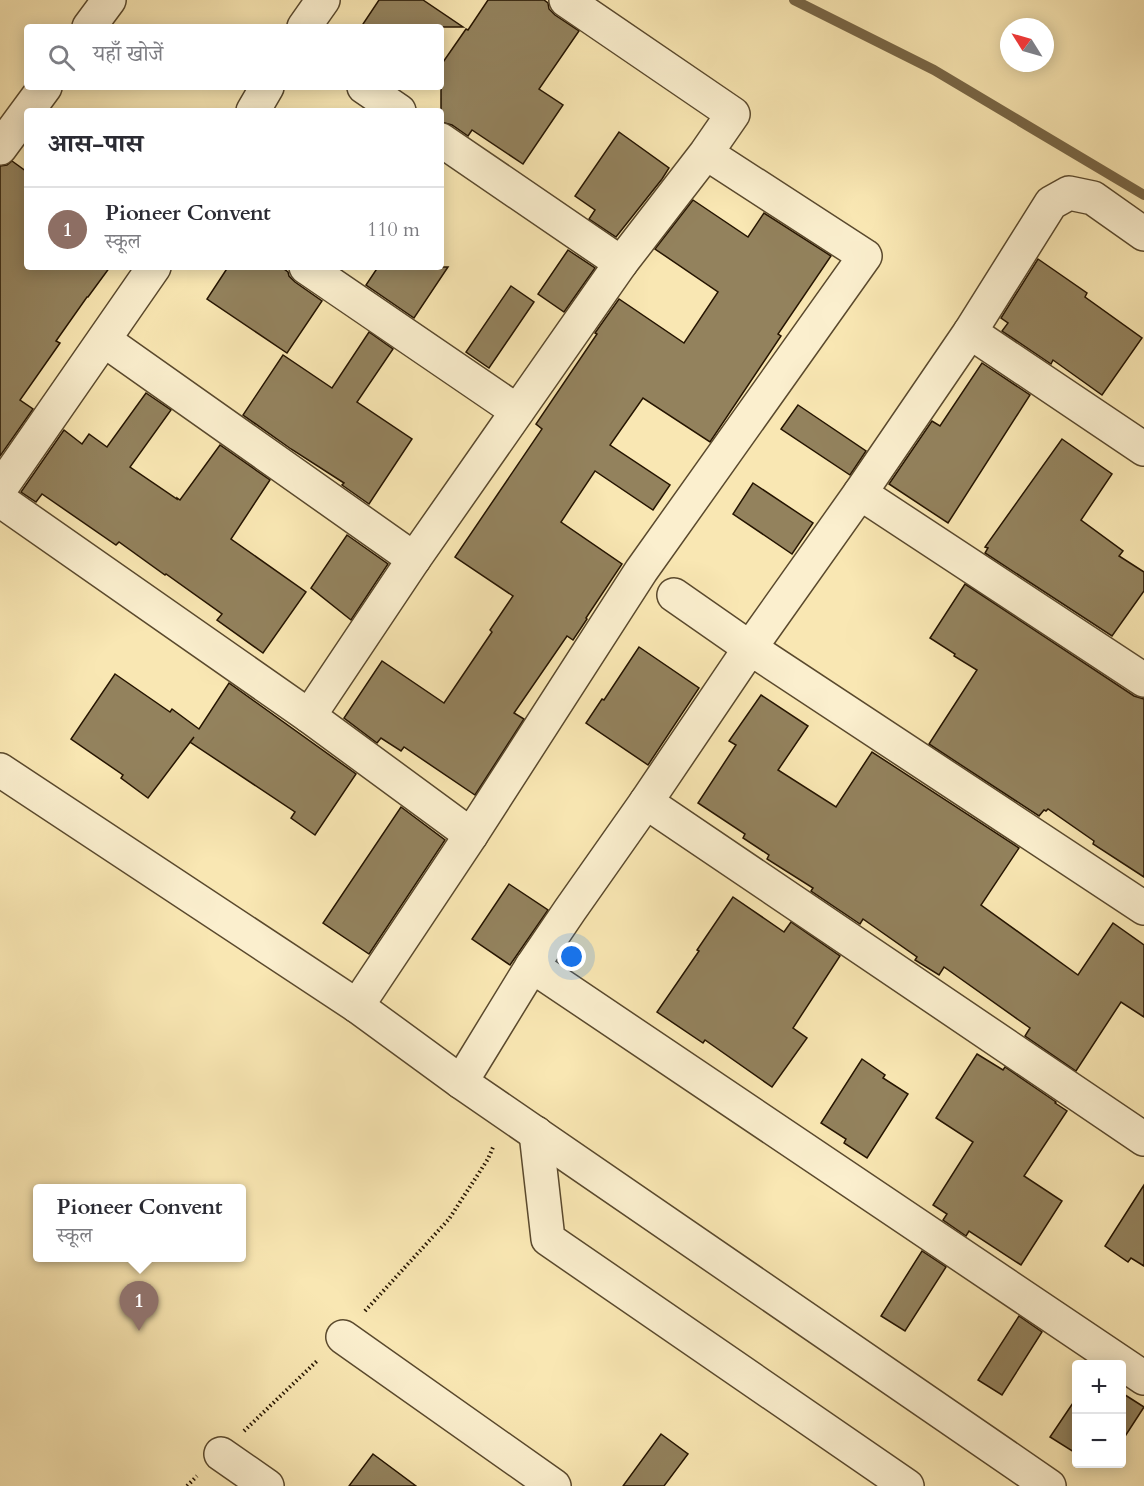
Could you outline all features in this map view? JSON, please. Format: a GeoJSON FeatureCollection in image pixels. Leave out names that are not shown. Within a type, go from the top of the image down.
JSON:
{"type":"FeatureCollection","features":[{"type":"Feature","properties":{"kind":"street"},"geometry":{"type":"LineString","coordinates":[[91,24],[109,0]]}},
{"type":"Feature","properties":{"kind":"street"},"geometry":{"type":"LineString","coordinates":[[306,24],[323,0]]}},
{"type":"Feature","properties":{"kind":"street"},"geometry":{"type":"LineString","coordinates":[[309,716],[414,559],[621,263],[706,153],[733,114],[566,0]]}},
{"type":"Feature","properties":{"kind":"street"},"geometry":{"type":"LineString","coordinates":[[30,108],[43,90]]}},
{"type":"Feature","properties":{"kind":"street"},"geometry":{"type":"LineString","coordinates":[[255,108],[265,90]]}},
{"type":"Feature","properties":{"kind":"street"},"geometry":{"type":"LineString","coordinates":[[368,90],[395,108]]}},
{"type":"Feature","properties":{"kind":"street"},"geometry":{"type":"LineString","coordinates":[[0,148],[24,115]]}},
{"type":"Feature","properties":{"kind":"street"},"geometry":{"type":"LineString","coordinates":[[444,142],[621,263]]}},
{"type":"Feature","properties":{"kind":"street"},"geometry":{"type":"LineString","coordinates":[[357,1006],[471,835],[641,571],[865,256],[706,153]]}},
{"type":"Feature","properties":{"kind":"street"},"geometry":{"type":"LineString","coordinates":[[461,1082],[532,966],[750,648],[860,493],[969,332],[1051,203],[1069,193],[1093,198],[1144,234]]}},
{"type":"Feature","properties":{"kind":"street"},"geometry":{"type":"LineString","coordinates":[[0,489],[152,270]]}},
{"type":"Feature","properties":{"kind":"street"},"geometry":{"type":"LineString","coordinates":[[310,270],[517,411]]}},
{"type":"Feature","properties":{"kind":"street"},"geometry":{"type":"LineString","coordinates":[[969,332],[1144,449]]}},
{"type":"Feature","properties":{"kind":"street"},"geometry":{"type":"LineString","coordinates":[[104,340],[414,559]]}},
{"type":"Feature","properties":{"kind":"street"},"geometry":{"type":"LineString","coordinates":[[860,493],[1144,680]]}},
{"type":"Feature","properties":{"kind":"street"},"geometry":{"type":"LineString","coordinates":[[0,500],[309,716],[471,835]]}},
{"type":"Feature","properties":{"kind":"street"},"geometry":{"type":"LineString","coordinates":[[674,594],[750,648],[1144,908]]}},
{"type":"Feature","properties":{"kind":"street"},"geometry":{"type":"LineString","coordinates":[[0,770],[357,1006],[461,1082],[1049,1486]]}},
{"type":"Feature","properties":{"kind":"street"},"geometry":{"type":"LineString","coordinates":[[646,802],[1144,1139]]}},
{"type":"Feature","properties":{"kind":"street"},"geometry":{"type":"LineString","coordinates":[[532,966],[1144,1378]]}},
{"type":"Feature","properties":{"kind":"street"},"geometry":{"type":"LineString","coordinates":[[536,1133],[548,1239],[907,1486]]}},
{"type":"Feature","properties":{"kind":"street"},"geometry":{"type":"LineString","coordinates":[[343,1337],[554,1486]]}},
{"type":"Feature","properties":{"kind":"street"},"geometry":{"type":"LineString","coordinates":[[220,1454],[267,1486]]}},
{"type":"Feature","properties":{"kind":"path"},"geometry":{"type":"LineString","coordinates":[[187,1486],[343,1337],[449,1219],[488,1159],[508,1114]]}},
{"type":"Feature","properties":{"kind":"building"},"geometry":{"type":"Polygon","coordinates":[[[379,0],[423,0],[463,27],[444,27],[444,24],[363,24],[379,0]]]}},
{"type":"Feature","properties":{"kind":"building"},"geometry":{"type":"Polygon","coordinates":[[[488,0],[544,0],[555,15],[579,31],[539,89],[563,105],[523,164],[472,130],[468,136],[452,125],[444,123],[441,90],[444,90],[444,61],[466,29],[468,30],[488,0]]]}},
{"type":"Feature","properties":{"kind":"building"},"geometry":{"type":"Polygon","coordinates":[[[619,132],[669,168],[616,237],[589,219],[595,210],[575,196],[619,132]]]}},
{"type":"Feature","properties":{"kind":"building"},"geometry":{"type":"Polygon","coordinates":[[[12,161],[24,170],[24,270],[108,270],[56,341],[60,343],[20,400],[33,409],[0,456],[0,166],[12,161]]]}},
{"type":"Feature","properties":{"kind":"building"},"geometry":{"type":"Polygon","coordinates":[[[693,200],[748,237],[764,213],[831,256],[778,334],[781,336],[710,442],[643,398],[610,445],[670,485],[653,510],[595,471],[561,522],[622,564],[573,640],[567,636],[514,713],[524,719],[475,795],[404,747],[401,751],[381,738],[377,743],[344,718],[382,661],[444,703],[492,632],[490,630],[513,596],[455,557],[542,429],[536,424],[619,299],[684,343],[718,292],[655,249],[693,200]]]}},
{"type":"Feature","properties":{"kind":"building"},"geometry":{"type":"Polygon","coordinates":[[[568,250],[595,268],[564,312],[538,294],[568,250]]]}},
{"type":"Feature","properties":{"kind":"building"},"geometry":{"type":"Polygon","coordinates":[[[1038,259],[1087,293],[1085,297],[1142,338],[1102,395],[1053,360],[1051,364],[1002,331],[1008,323],[1001,318],[1038,259]]]}},
{"type":"Feature","properties":{"kind":"building"},"geometry":{"type":"Polygon","coordinates":[[[444,267],[448,267],[414,318],[366,285],[376,270],[444,270],[444,267]]]}},
{"type":"Feature","properties":{"kind":"building"},"geometry":{"type":"Polygon","coordinates":[[[226,270],[285,270],[295,282],[322,301],[287,353],[207,299],[226,270]]]}},
{"type":"Feature","properties":{"kind":"building"},"geometry":{"type":"Polygon","coordinates":[[[511,286],[534,302],[489,368],[466,352],[511,286]]]}},
{"type":"Feature","properties":{"kind":"building"},"geometry":{"type":"Polygon","coordinates":[[[369,332],[393,349],[357,402],[412,439],[369,504],[342,485],[344,483],[243,415],[283,355],[332,388],[369,332]]]}},
{"type":"Feature","properties":{"kind":"building"},"geometry":{"type":"Polygon","coordinates":[[[982,363],[1030,395],[948,523],[889,484],[932,421],[940,426],[982,363]]]}},
{"type":"Feature","properties":{"kind":"building"},"geometry":{"type":"Polygon","coordinates":[[[146,393],[171,410],[130,467],[180,500],[220,445],[270,480],[231,539],[306,592],[263,653],[217,620],[222,614],[119,542],[116,545],[42,494],[36,502],[21,492],[64,430],[82,444],[89,434],[107,447],[146,393]]]}},
{"type":"Feature","properties":{"kind":"building"},"geometry":{"type":"Polygon","coordinates":[[[798,405],[866,451],[850,475],[781,429],[798,405]]]}},
{"type":"Feature","properties":{"kind":"building"},"geometry":{"type":"Polygon","coordinates":[[[1062,439],[1112,474],[1081,520],[1123,551],[1119,556],[1144,572],[1144,591],[1112,636],[985,553],[988,548],[985,547],[1062,439]]]}},
{"type":"Feature","properties":{"kind":"building"},"geometry":{"type":"Polygon","coordinates":[[[753,483],[813,523],[792,554],[733,514],[753,483]]]}},
{"type":"Feature","properties":{"kind":"building"},"geometry":{"type":"Polygon","coordinates":[[[347,535],[388,564],[351,620],[311,588],[347,535]]]}},
{"type":"Feature","properties":{"kind":"building"},"geometry":{"type":"Polygon","coordinates":[[[965,584],[1134,696],[1144,699],[1144,877],[1093,844],[1094,841],[1048,809],[1039,816],[929,744],[977,670],[930,638],[965,584]]]}},
{"type":"Feature","properties":{"kind":"building"},"geometry":{"type":"Polygon","coordinates":[[[639,647],[699,688],[648,765],[586,723],[639,647]]]}},
{"type":"Feature","properties":{"kind":"building"},"geometry":{"type":"Polygon","coordinates":[[[115,674],[170,712],[172,709],[199,729],[229,683],[356,774],[315,835],[291,818],[295,812],[190,742],[148,798],[121,778],[123,775],[71,739],[115,674]]]}},
{"type":"Feature","properties":{"kind":"building"},"geometry":{"type":"Polygon","coordinates":[[[761,695],[808,726],[778,770],[836,807],[872,752],[1019,848],[981,905],[1078,975],[1113,923],[1144,945],[1144,1017],[1121,1002],[1076,1071],[1025,1036],[1030,1028],[944,967],[939,975],[915,960],[917,957],[863,919],[860,924],[811,891],[813,888],[767,859],[769,855],[743,838],[745,834],[698,803],[736,745],[729,741],[761,695]]]}},
{"type":"Feature","properties":{"kind":"building"},"geometry":{"type":"Polygon","coordinates":[[[401,807],[445,840],[369,954],[323,923],[401,807]]]}},
{"type":"Feature","properties":{"kind":"building"},"geometry":{"type":"Polygon","coordinates":[[[509,884],[548,910],[510,965],[472,939],[509,884]]]}},
{"type":"Feature","properties":{"kind":"building"},"geometry":{"type":"Polygon","coordinates":[[[733,897],[784,932],[791,922],[840,956],[793,1028],[807,1038],[772,1087],[705,1040],[703,1043],[657,1012],[733,897]]]}},
{"type":"Feature","properties":{"kind":"building"},"geometry":{"type":"Polygon","coordinates":[[[977,1054],[1003,1070],[1005,1067],[1067,1111],[1024,1176],[1062,1201],[1021,1265],[969,1231],[966,1236],[943,1220],[947,1214],[933,1205],[973,1142],[936,1118],[977,1054]]]}},
{"type":"Feature","properties":{"kind":"building"},"geometry":{"type":"Polygon","coordinates":[[[862,1059],[885,1075],[883,1078],[908,1094],[867,1158],[844,1143],[846,1139],[821,1123],[862,1059]]]}},
{"type":"Feature","properties":{"kind":"building"},"geometry":{"type":"Polygon","coordinates":[[[1144,1185],[1144,1266],[1131,1258],[1128,1262],[1105,1246],[1144,1185]]]}},
{"type":"Feature","properties":{"kind":"building"},"geometry":{"type":"Polygon","coordinates":[[[922,1251],[946,1267],[905,1331],[881,1316],[922,1251]]]}},
{"type":"Feature","properties":{"kind":"building"},"geometry":{"type":"Polygon","coordinates":[[[1019,1316],[1042,1332],[1002,1395],[978,1380],[1019,1316]]]}},
{"type":"Feature","properties":{"kind":"building"},"geometry":{"type":"Polygon","coordinates":[[[1126,1396],[1144,1407],[1126,1435],[1126,1396]]]}},
{"type":"Feature","properties":{"kind":"building"},"geometry":{"type":"Polygon","coordinates":[[[1072,1404],[1072,1451],[1050,1437],[1072,1404]]]}},
{"type":"Feature","properties":{"kind":"building"},"geometry":{"type":"Polygon","coordinates":[[[661,1434],[688,1454],[664,1486],[623,1486],[661,1434]]]}},
{"type":"Feature","properties":{"kind":"building"},"geometry":{"type":"Polygon","coordinates":[[[373,1454],[416,1486],[349,1486],[373,1454]]]}},
{"type":"Feature","properties":{"kind":"waterway"},"geometry":{"type":"LineString","coordinates":[[794,0],[934,70],[1144,195]]}},
{"type":"Feature","properties":{"kind":"place","name":"Pioneer Convent"},"geometry":{"type":"Point","coordinates":[139,1331]}}]}
